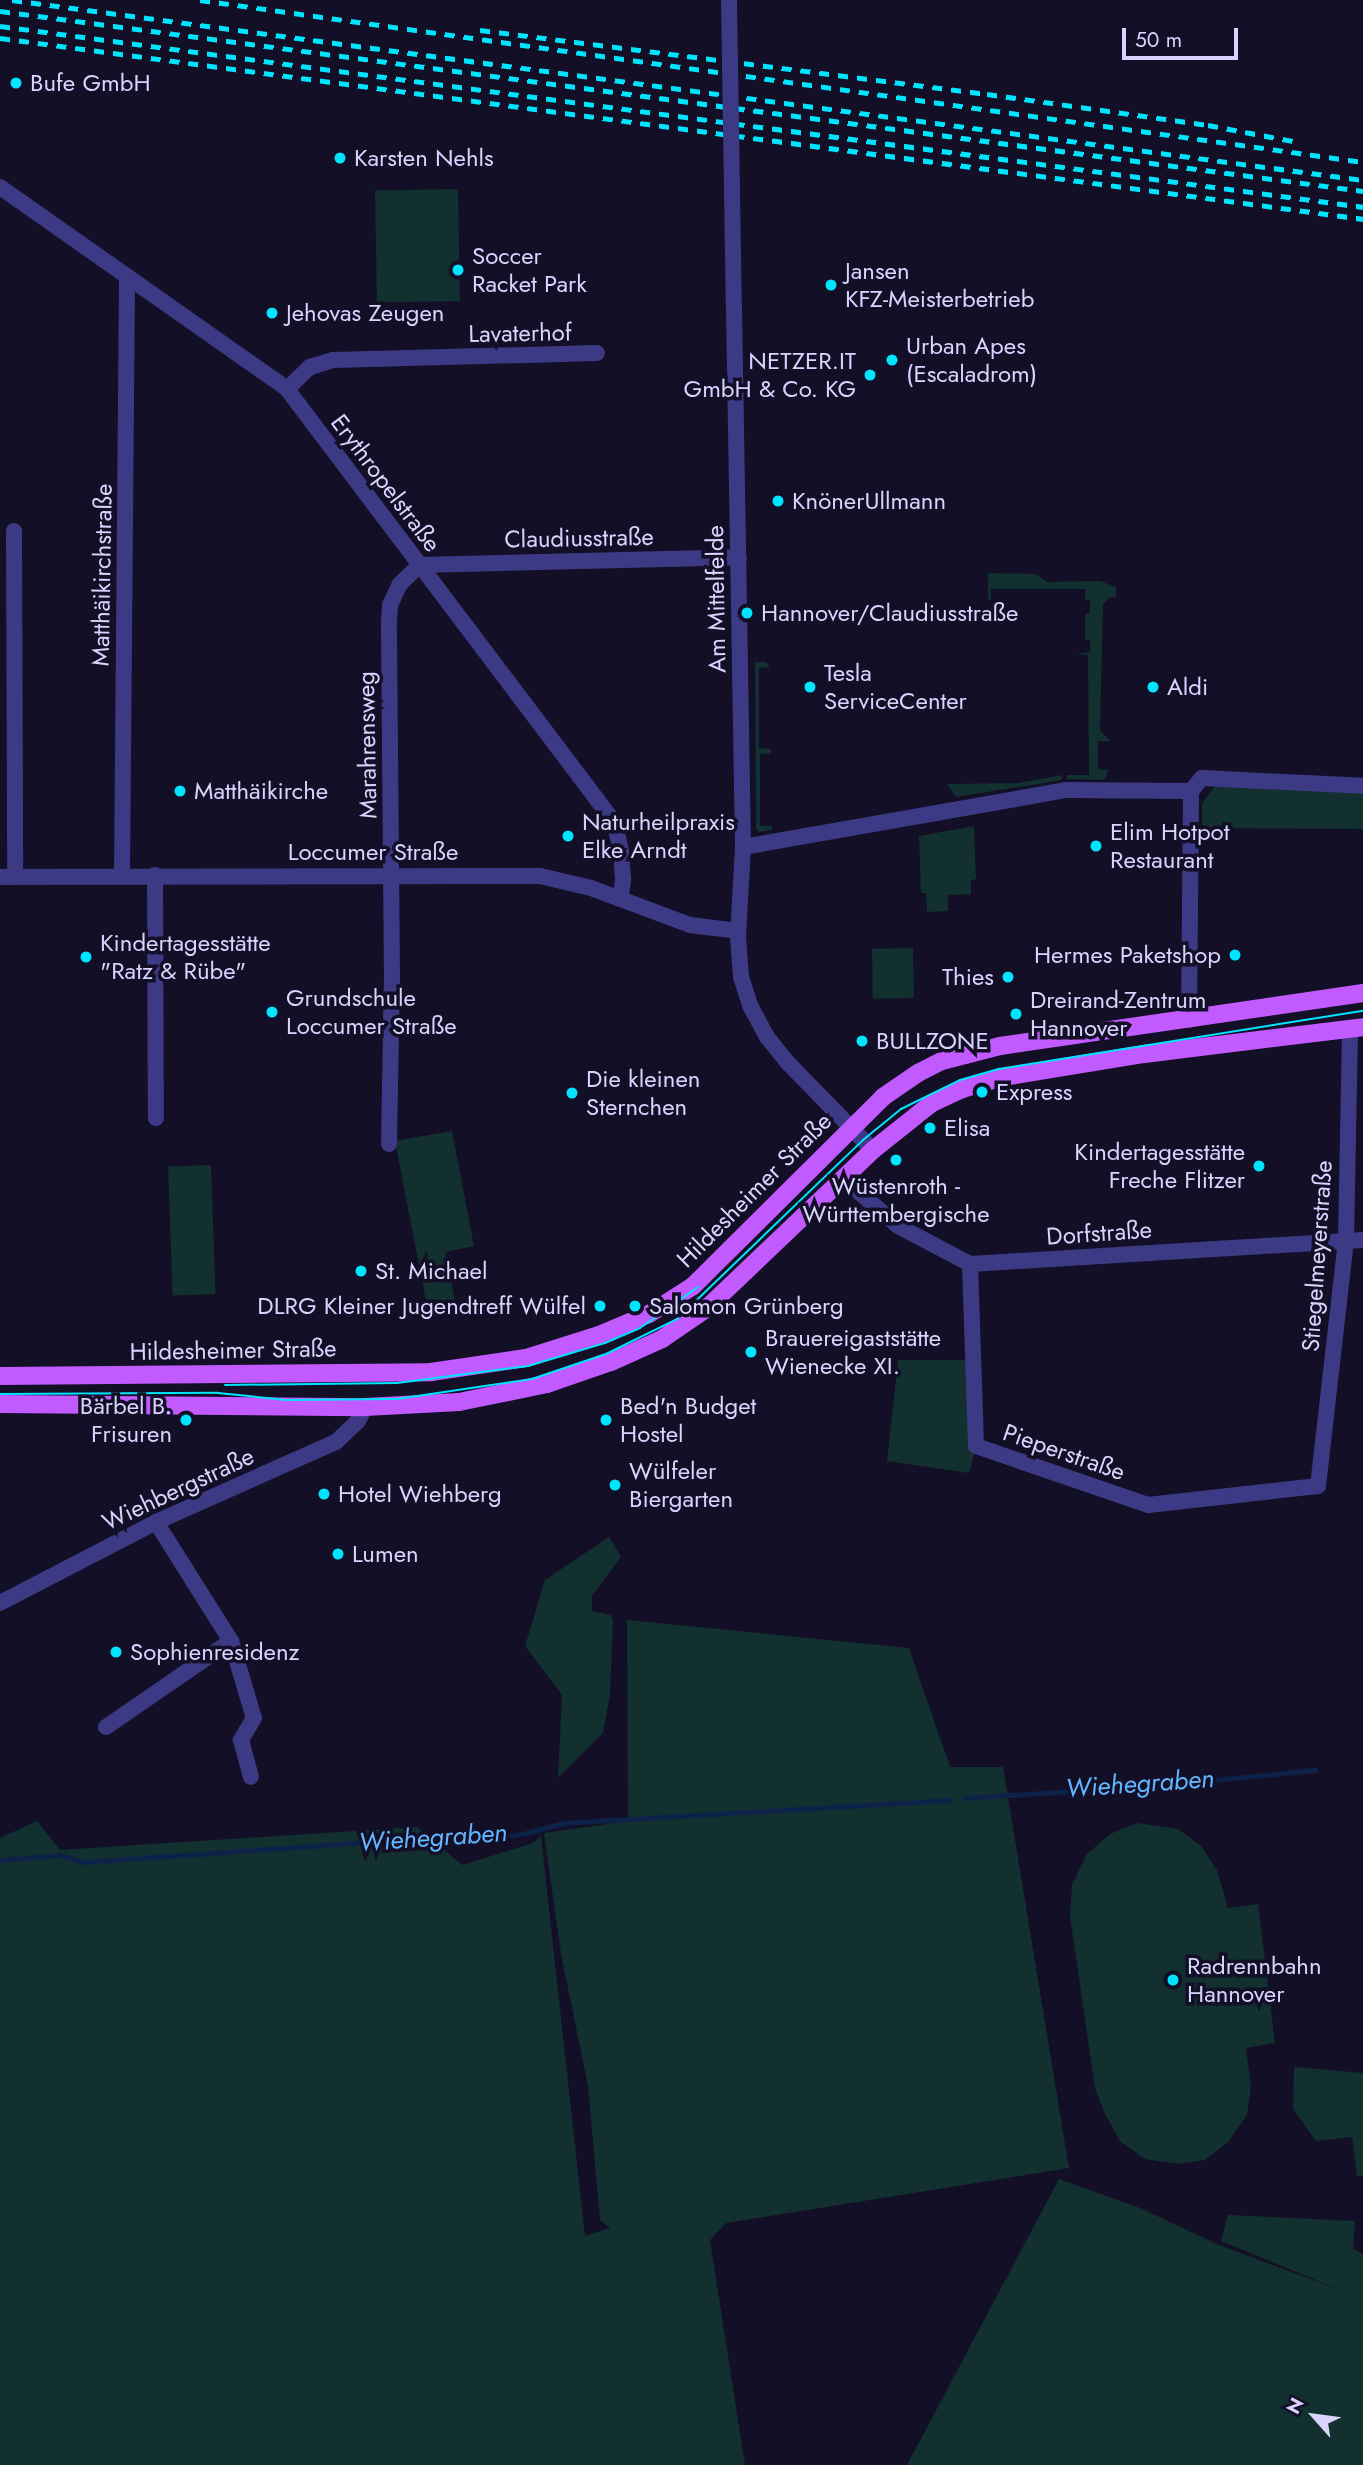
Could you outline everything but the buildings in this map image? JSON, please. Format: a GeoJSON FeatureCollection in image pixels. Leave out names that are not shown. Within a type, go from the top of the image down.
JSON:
{"type":"FeatureCollection","features":[{"type":"Feature","properties":{"kind":"main road","name":"Hildesheimer Straße"},"geometry":{"type":"LineString","coordinates":[[0,1376],[431,1372],[526,1358],[600,1335],[649,1314],[693,1286],[883,1097],[918,1073],[942,1061],[1000,1046],[1363,993]]}},
{"type":"Feature","properties":{"kind":"main road","name":"Hildesheimer Straße"},"geometry":{"type":"LineString","coordinates":[[0,1404],[365,1407],[459,1402],[533,1387],[611,1362],[662,1339],[706,1309],[873,1150],[932,1103],[962,1089],[1003,1077],[1144,1054],[1357,1027]]}},
{"type":"Feature","properties":{"kind":"street","name":"Am Mittelfelde"},"geometry":{"type":"LineString","coordinates":[[729,0],[743,847],[738,931],[741,977],[751,1007],[768,1037],[873,1150]]}},
{"type":"Feature","properties":{"kind":"street","name":"Erythropelstraße"},"geometry":{"type":"LineString","coordinates":[[0,187],[287,389],[614,822],[621,850],[623,881],[620,899]]}},
{"type":"Feature","properties":{"kind":"street","name":"Matthäikirchstraße"},"geometry":{"type":"LineString","coordinates":[[122,876],[127,276]]}},
{"type":"Feature","properties":{"kind":"street","name":"Lavaterhof"},"geometry":{"type":"LineString","coordinates":[[287,389],[310,366],[333,360],[597,353]]}},
{"type":"Feature","properties":{"kind":"street"},"geometry":{"type":"LineString","coordinates":[[8,877],[14,531]]}},
{"type":"Feature","properties":{"kind":"street","name":"Claudiusstraße"},"geometry":{"type":"LineString","coordinates":[[420,565],[738,557]]}},
{"type":"Feature","properties":{"kind":"street","name":"Marahrensweg"},"geometry":{"type":"LineString","coordinates":[[390,1144],[390,605],[400,584],[420,565]]}},
{"type":"Feature","properties":{"kind":"street"},"geometry":{"type":"LineString","coordinates":[[1189,1020],[1191,791],[1202,778],[1363,786]]}},
{"type":"Feature","properties":{"kind":"street"},"geometry":{"type":"LineString","coordinates":[[743,847],[1065,790],[1191,791]]}},
{"type":"Feature","properties":{"kind":"street","name":"Loccumer Straße"},"geometry":{"type":"LineString","coordinates":[[8,877],[391,874],[540,876],[571,882],[690,925],[738,931]]}},
{"type":"Feature","properties":{"kind":"street"},"geometry":{"type":"LineString","coordinates":[[155,875],[156,1118]]}},
{"type":"Feature","properties":{"kind":"street","name":"Stiegelmeyerstraße"},"geometry":{"type":"LineString","coordinates":[[1318,1486],[1346,1240],[1357,1027]]}},
{"type":"Feature","properties":{"kind":"street"},"geometry":{"type":"LineString","coordinates":[[860,1193],[898,1226],[970,1264]]}},
{"type":"Feature","properties":{"kind":"street","name":"Dorfstraße"},"geometry":{"type":"LineString","coordinates":[[970,1264],[1363,1240]]}},
{"type":"Feature","properties":{"kind":"street","name":"Pieperstraße"},"geometry":{"type":"LineString","coordinates":[[970,1264],[976,1446],[1148,1505],[1318,1486]]}},
{"type":"Feature","properties":{"kind":"street","name":"Wiehbergstraße"},"geometry":{"type":"LineString","coordinates":[[0,1603],[156,1522],[337,1442],[358,1421],[365,1407]]}},
{"type":"Feature","properties":{"kind":"street"},"geometry":{"type":"LineString","coordinates":[[156,1522],[231,1642],[254,1718],[241,1740],[251,1777]]}},
{"type":"Feature","properties":{"kind":"street"},"geometry":{"type":"LineString","coordinates":[[106,1727],[231,1642]]}},
{"type":"Feature","properties":{"kind":"green space"},"geometry":{"type":"Polygon","coordinates":[[[458,189],[460,301],[377,302],[375,190],[458,189]]]}},
{"type":"Feature","properties":{"kind":"green space"},"geometry":{"type":"Polygon","coordinates":[[[988,573],[1036,574],[1047,582],[1100,581],[1116,587],[1116,597],[1109,598],[1103,604],[1100,731],[1111,741],[1098,741],[1098,769],[1109,770],[1104,780],[1067,779],[1067,775],[1089,775],[1088,655],[1076,654],[1090,652],[1090,640],[1085,640],[1085,614],[1090,613],[1090,600],[1085,600],[1085,589],[991,589],[991,600],[988,600],[988,573]]]}},
{"type":"Feature","properties":{"kind":"green space"},"geometry":{"type":"Polygon","coordinates":[[[755,662],[766,662],[770,667],[759,668],[759,748],[771,749],[771,754],[760,754],[760,826],[772,826],[772,830],[759,832],[756,829],[755,662]]]}},
{"type":"Feature","properties":{"kind":"green space"},"geometry":{"type":"Polygon","coordinates":[[[1062,775],[1062,780],[956,797],[947,784],[1018,783],[1062,775]]]}},
{"type":"Feature","properties":{"kind":"green space"},"geometry":{"type":"Polygon","coordinates":[[[1216,785],[1363,791],[1363,829],[1202,828],[1202,803],[1216,785]]]}},
{"type":"Feature","properties":{"kind":"green space"},"geometry":{"type":"Polygon","coordinates":[[[974,826],[976,879],[971,880],[971,894],[948,895],[948,911],[927,912],[926,893],[921,893],[919,836],[974,826]]]}},
{"type":"Feature","properties":{"kind":"green space"},"geometry":{"type":"Polygon","coordinates":[[[913,948],[914,998],[873,999],[872,949],[913,948]]]}},
{"type":"Feature","properties":{"kind":"green space"},"geometry":{"type":"Polygon","coordinates":[[[452,1131],[474,1246],[445,1252],[457,1311],[429,1317],[395,1141],[452,1131]]]}},
{"type":"Feature","properties":{"kind":"green space"},"geometry":{"type":"Polygon","coordinates":[[[211,1165],[216,1294],[173,1295],[168,1167],[211,1165]]]}},
{"type":"Feature","properties":{"kind":"green space"},"geometry":{"type":"Polygon","coordinates":[[[898,1360],[973,1360],[976,1446],[969,1473],[887,1461],[898,1360]]]}},
{"type":"Feature","properties":{"kind":"green space"},"geometry":{"type":"Polygon","coordinates":[[[609,1537],[621,1557],[592,1596],[592,1611],[611,1615],[613,1620],[610,1695],[603,1733],[558,1778],[562,1695],[525,1646],[545,1580],[609,1537]]]}},
{"type":"Feature","properties":{"kind":"green space"},"geometry":{"type":"Polygon","coordinates":[[[627,1620],[909,1648],[950,1767],[1003,1767],[1069,2168],[726,2223],[710,2240],[745,2465],[0,2465],[0,1838],[37,1821],[60,1850],[417,1827],[462,1865],[533,1843],[541,1836],[585,2236],[610,2228],[600,2220],[588,2086],[561,1954],[544,1833],[628,1821],[627,1620]]]}},
{"type":"Feature","properties":{"kind":"green space","name":"Radrennbahn Hannover"},"geometry":{"type":"Polygon","coordinates":[[[1137,1823],[1178,1829],[1201,1846],[1217,1870],[1228,1908],[1258,1904],[1275,2043],[1246,2048],[1251,2087],[1247,2115],[1228,2142],[1205,2160],[1178,2164],[1145,2159],[1120,2141],[1095,2088],[1070,1917],[1072,1885],[1087,1854],[1110,1834],[1137,1823]]]}},
{"type":"Feature","properties":{"kind":"green space"},"geometry":{"type":"Polygon","coordinates":[[[1294,2067],[1363,2073],[1363,2176],[1357,2176],[1352,2137],[1316,2141],[1293,2109],[1294,2067]]]}},
{"type":"Feature","properties":{"kind":"green space"},"geometry":{"type":"Polygon","coordinates":[[[1059,2179],[1140,2208],[1219,2245],[1340,2290],[1221,2241],[1228,2215],[1355,2221],[1353,2249],[1363,2254],[1363,2465],[907,2465],[1059,2179]]]}},
{"type":"Feature","properties":{"kind":"waterway","name":"Wiehegraben"},"geometry":{"type":"LineString","coordinates":[[964,1798],[1154,1786],[1315,1770]]}},
{"type":"Feature","properties":{"kind":"waterway","name":"Wiehegraben"},"geometry":{"type":"LineString","coordinates":[[0,1860],[60,1855],[83,1862],[458,1836],[489,1839],[563,1823],[950,1800]]}},
{"type":"Feature","properties":{"kind":"tram line"},"geometry":{"type":"LineString","coordinates":[[0,1394],[218,1393],[287,1400],[397,1399],[532,1379],[606,1354],[677,1319],[863,1140],[901,1109],[960,1080],[999,1069],[1363,1011]]}},
{"type":"Feature","properties":{"kind":"tram line"},"geometry":{"type":"LineString","coordinates":[[225,1385],[397,1383],[528,1366],[605,1343],[640,1328],[698,1287]]}},
{"type":"Feature","properties":{"kind":"railway"},"geometry":{"type":"LineString","coordinates":[[12,0],[1363,180]]}},
{"type":"Feature","properties":{"kind":"railway"},"geometry":{"type":"LineString","coordinates":[[200,0],[1363,162]]}},
{"type":"Feature","properties":{"kind":"railway"},"geometry":{"type":"LineString","coordinates":[[0,11],[1363,191]]}},
{"type":"Feature","properties":{"kind":"railway"},"geometry":{"type":"LineString","coordinates":[[0,26],[1363,207]]}},
{"type":"Feature","properties":{"kind":"railway"},"geometry":{"type":"LineString","coordinates":[[480,30],[987,94],[1208,125],[1298,142]]}},
{"type":"Feature","properties":{"kind":"railway"},"geometry":{"type":"LineString","coordinates":[[0,38],[1363,219]]}},
{"type":"Feature","properties":{"kind":"place","name":"Bufe GmbH"},"geometry":{"type":"Point","coordinates":[16,83]}},
{"type":"Feature","properties":{"kind":"place","name":"Karsten Nehls"},"geometry":{"type":"Point","coordinates":[340,158]}},
{"type":"Feature","properties":{"kind":"place","name":"Soccer Racket Park"},"geometry":{"type":"Point","coordinates":[458,270]}},
{"type":"Feature","properties":{"kind":"place","name":"Jansen KFZ-Meisterbetrieb"},"geometry":{"type":"Point","coordinates":[831,285]}},
{"type":"Feature","properties":{"kind":"place","name":"Jehovas Zeugen"},"geometry":{"type":"Point","coordinates":[272,313]}},
{"type":"Feature","properties":{"kind":"place","name":"Urban Apes (Escaladrom)"},"geometry":{"type":"Point","coordinates":[892,360]}},
{"type":"Feature","properties":{"kind":"place","name":"NETZER.IT GmbH & Co. KG"},"geometry":{"type":"Point","coordinates":[870,375]}},
{"type":"Feature","properties":{"kind":"place","name":"KnönerUllmann"},"geometry":{"type":"Point","coordinates":[778,501]}},
{"type":"Feature","properties":{"kind":"place","name":"Hannover/Claudiusstraße"},"geometry":{"type":"Point","coordinates":[747,613]}},
{"type":"Feature","properties":{"kind":"place","name":"Tesla ServiceCenter"},"geometry":{"type":"Point","coordinates":[810,687]}},
{"type":"Feature","properties":{"kind":"place","name":"Aldi"},"geometry":{"type":"Point","coordinates":[1153,687]}},
{"type":"Feature","properties":{"kind":"place","name":"Matthäikirche"},"geometry":{"type":"Point","coordinates":[180,791]}},
{"type":"Feature","properties":{"kind":"place","name":"Naturheilpraxis Elke Arndt"},"geometry":{"type":"Point","coordinates":[568,836]}},
{"type":"Feature","properties":{"kind":"place","name":"Elim Hotpot Restaurant"},"geometry":{"type":"Point","coordinates":[1096,846]}},
{"type":"Feature","properties":{"kind":"place","name":"Hermes Paketshop"},"geometry":{"type":"Point","coordinates":[1235,955]}},
{"type":"Feature","properties":{"kind":"place","name":"Kindertagesstätte \"Ratz & Rübe\""},"geometry":{"type":"Point","coordinates":[86,957]}},
{"type":"Feature","properties":{"kind":"place","name":"Thies"},"geometry":{"type":"Point","coordinates":[1008,977]}},
{"type":"Feature","properties":{"kind":"place","name":"Grundschule Loccumer Straße"},"geometry":{"type":"Point","coordinates":[272,1012]}},
{"type":"Feature","properties":{"kind":"place","name":"Dreirand-Zentrum Hannover"},"geometry":{"type":"Point","coordinates":[1016,1014]}},
{"type":"Feature","properties":{"kind":"place","name":"BULLZONE"},"geometry":{"type":"Point","coordinates":[862,1041]}},
{"type":"Feature","properties":{"kind":"place","name":"Express"},"geometry":{"type":"Point","coordinates":[982,1092]}},
{"type":"Feature","properties":{"kind":"place","name":"Die kleinen Sternchen"},"geometry":{"type":"Point","coordinates":[572,1093]}},
{"type":"Feature","properties":{"kind":"place","name":"Elisa"},"geometry":{"type":"Point","coordinates":[930,1128]}},
{"type":"Feature","properties":{"kind":"place","name":"Wüstenroth - Württembergische"},"geometry":{"type":"Point","coordinates":[896,1160]}},
{"type":"Feature","properties":{"kind":"place","name":"Kindertagesstätte Freche Flitzer"},"geometry":{"type":"Point","coordinates":[1259,1166]}},
{"type":"Feature","properties":{"kind":"place","name":"St. Michael"},"geometry":{"type":"Point","coordinates":[361,1271]}},
{"type":"Feature","properties":{"kind":"place","name":"DLRG Kleiner Jugendtreff Wülfel"},"geometry":{"type":"Point","coordinates":[600,1306]}},
{"type":"Feature","properties":{"kind":"place","name":"Salomon Grünberg"},"geometry":{"type":"Point","coordinates":[635,1306]}},
{"type":"Feature","properties":{"kind":"place","name":"Brauereigaststätte Wienecke XI."},"geometry":{"type":"Point","coordinates":[751,1352]}},
{"type":"Feature","properties":{"kind":"place","name":"Bärbel B. Frisuren"},"geometry":{"type":"Point","coordinates":[186,1420]}},
{"type":"Feature","properties":{"kind":"place","name":"Bed'n Budget Hostel"},"geometry":{"type":"Point","coordinates":[606,1420]}},
{"type":"Feature","properties":{"kind":"place","name":"Wülfeler Biergarten"},"geometry":{"type":"Point","coordinates":[615,1485]}},
{"type":"Feature","properties":{"kind":"place","name":"Hotel Wiehberg"},"geometry":{"type":"Point","coordinates":[324,1494]}},
{"type":"Feature","properties":{"kind":"place","name":"Lumen"},"geometry":{"type":"Point","coordinates":[338,1554]}},
{"type":"Feature","properties":{"kind":"place","name":"Sophienresidenz"},"geometry":{"type":"Point","coordinates":[116,1652]}},
{"type":"Feature","properties":{"kind":"place","name":"Radrennbahn Hannover"},"geometry":{"type":"Point","coordinates":[1173,1980]}}]}
